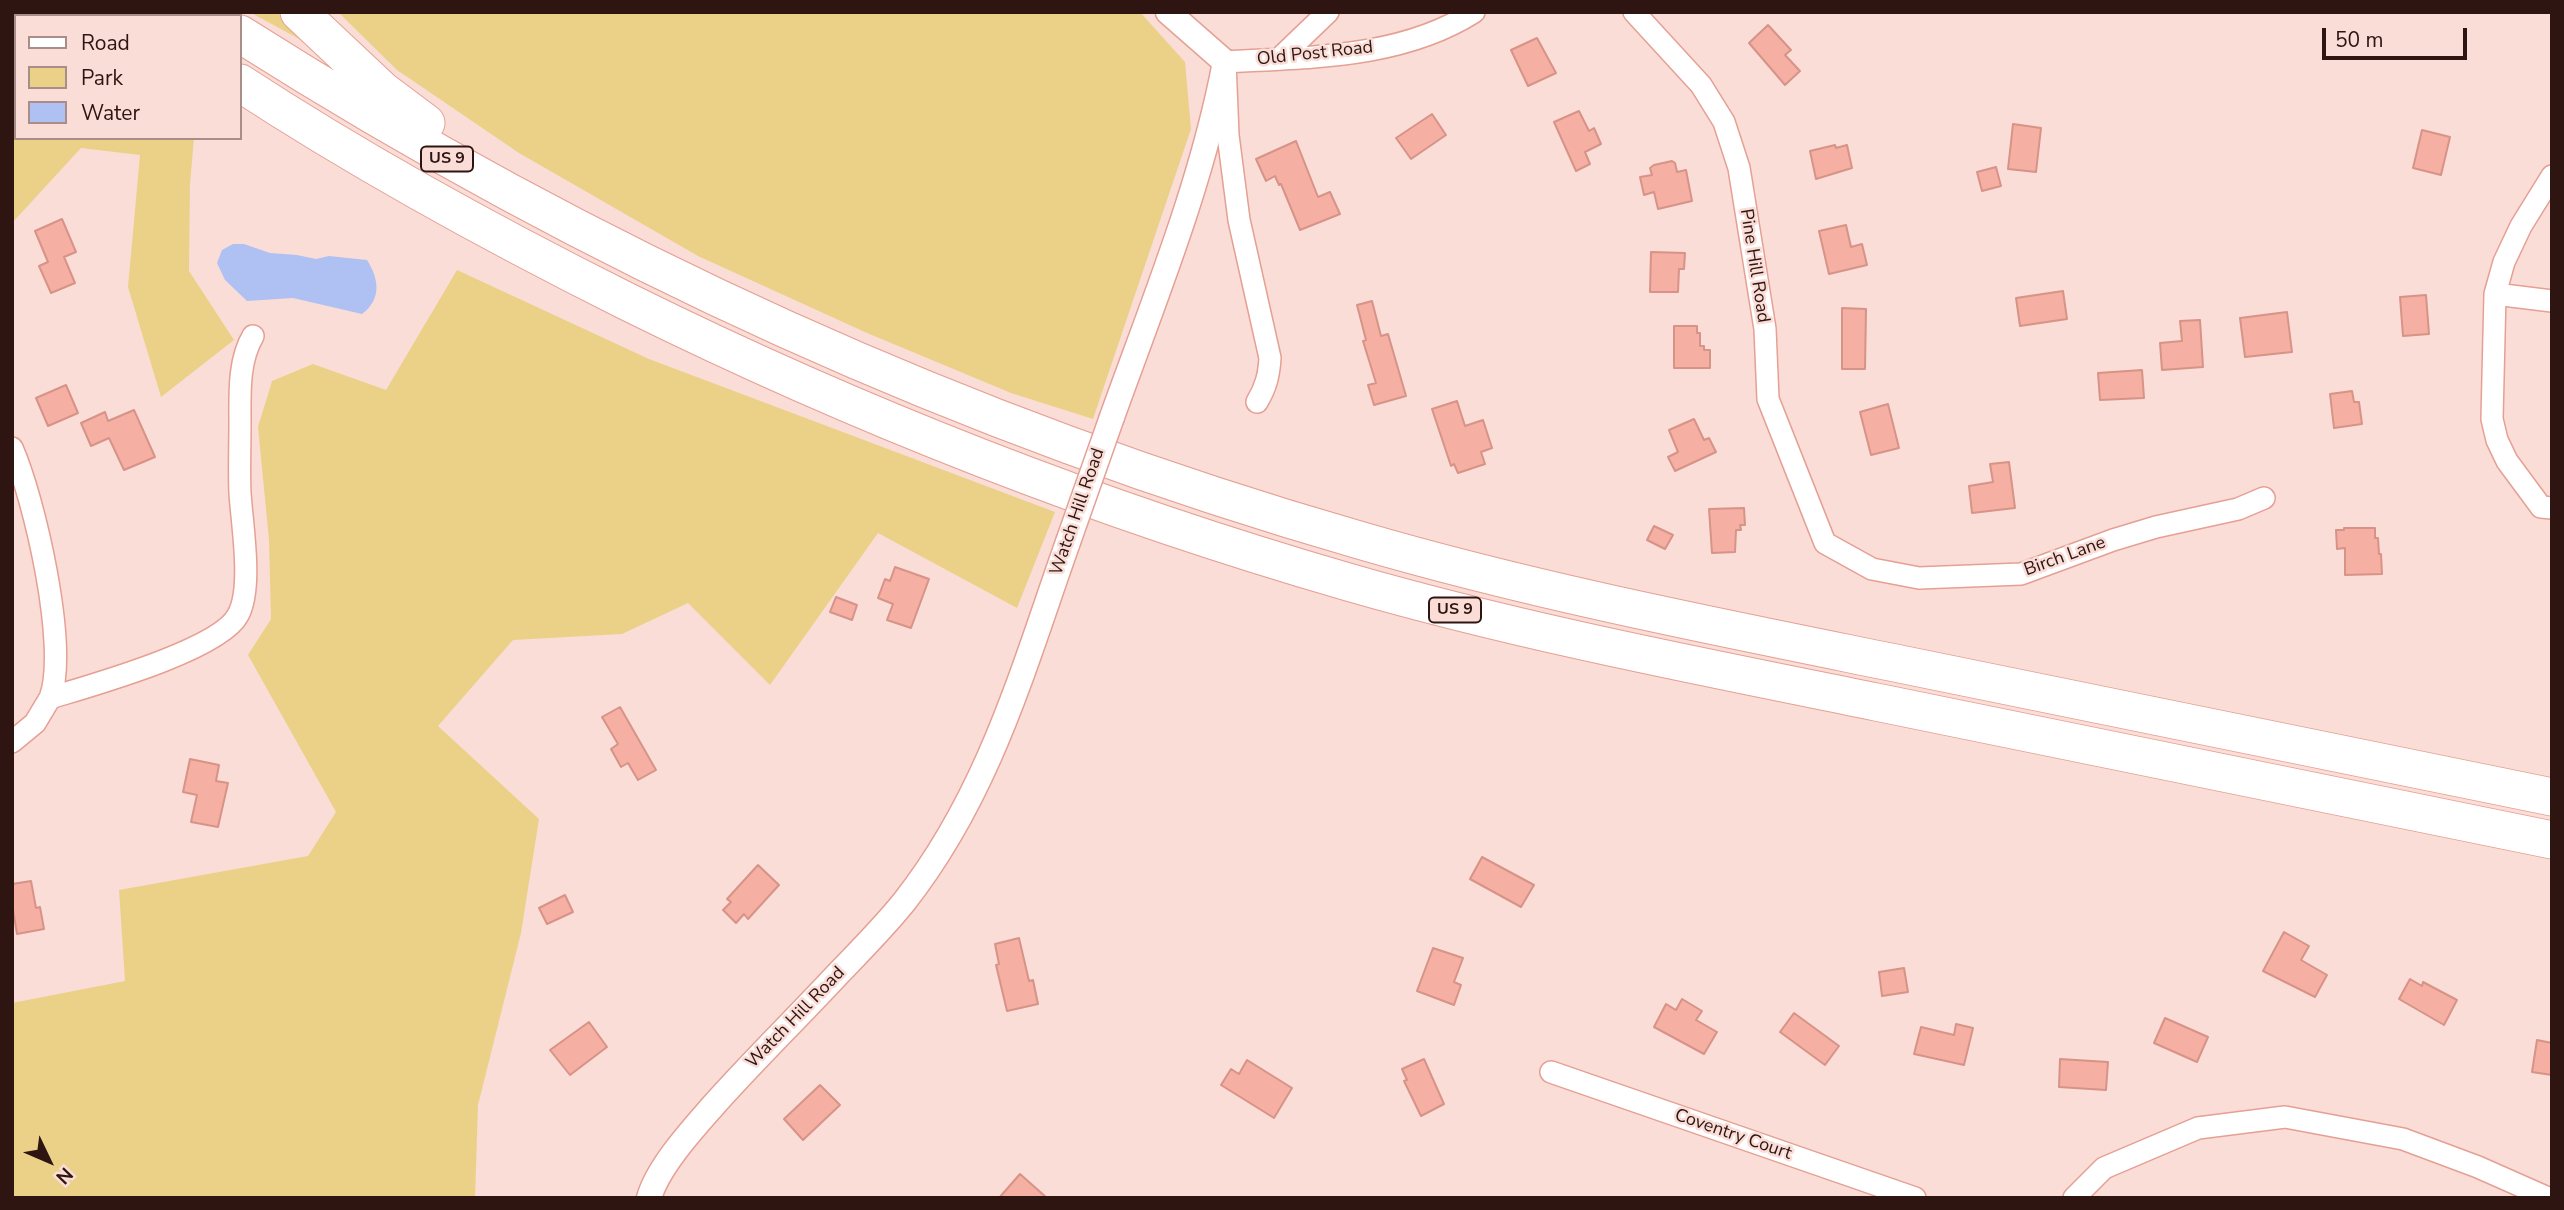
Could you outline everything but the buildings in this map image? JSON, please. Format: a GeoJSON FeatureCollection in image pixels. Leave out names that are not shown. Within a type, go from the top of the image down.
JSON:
{"type":"FeatureCollection","features":[{"type":"Feature","properties":{"kind":"highway"},"geometry":{"type":"LineString","coordinates":[[299,12],[382,90],[413,115],[661,271]]}},
{"type":"Feature","properties":{"kind":"highway","name":"US 9"},"geometry":{"type":"LineString","coordinates":[[242,35],[436,153],[661,271],[813,343],[1002,420],[1167,480],[1364,542],[1516,581],[1687,620],[2552,797]]}},
{"type":"Feature","properties":{"kind":"highway","name":"US 9"},"geometry":{"type":"LineString","coordinates":[[242,84],[418,191],[568,272],[763,366],[866,412],[1071,493],[1283,563],[1423,602],[1601,645],[2552,840]]}},
{"type":"Feature","properties":{"kind":"highway"},"geometry":{"type":"LineString","coordinates":[[242,101],[418,191]]}},
{"type":"Feature","properties":{"kind":"street"},"geometry":{"type":"LineString","coordinates":[[1168,12],[1224,62],[1228,135],[1239,220],[1270,358],[1265,389],[1256,402]]}},
{"type":"Feature","properties":{"kind":"street"},"geometry":{"type":"LineString","coordinates":[[1279,59],[1328,12]]}},
{"type":"Feature","properties":{"kind":"street","name":"Old Post Road"},"geometry":{"type":"LineString","coordinates":[[1224,62],[1348,54],[1414,41],[1474,12]]}},
{"type":"Feature","properties":{"kind":"street","name":"Pine Hill Road"},"geometry":{"type":"LineString","coordinates":[[1634,12],[1702,85],[1724,121],[1739,168],[1763,315],[1768,399],[1825,543]]}},
{"type":"Feature","properties":{"kind":"street","name":"Watch Hill Road"},"geometry":{"type":"LineString","coordinates":[[649,1198],[684,1140],[902,904],[930,867],[963,814],[999,737],[1194,186],[1206,148],[1224,62]]}},
{"type":"Feature","properties":{"kind":"street"},"geometry":{"type":"LineString","coordinates":[[2552,176],[2521,226],[2504,262],[2495,294],[2492,419],[2507,461],[2541,507],[2552,508]]}},
{"type":"Feature","properties":{"kind":"street"},"geometry":{"type":"LineString","coordinates":[[2495,294],[2552,301]]}},
{"type":"Feature","properties":{"kind":"street"},"geometry":{"type":"LineString","coordinates":[[50,698],[118,678],[180,654],[216,635],[240,613],[246,572],[240,492],[240,393],[245,349],[253,336]]}},
{"type":"Feature","properties":{"kind":"street"},"geometry":{"type":"LineString","coordinates":[[12,448],[47,572],[55,654],[50,698],[35,723],[12,742]]}},
{"type":"Feature","properties":{"kind":"street","name":"Birch Lane"},"geometry":{"type":"LineString","coordinates":[[1825,543],[1872,569],[1919,578],[2021,574],[2113,540],[2156,527],[2238,509],[2264,498]]}},
{"type":"Feature","properties":{"kind":"street","name":"Coventry Court"},"geometry":{"type":"LineString","coordinates":[[1551,1072],[1915,1198]]}},
{"type":"Feature","properties":{"kind":"street"},"geometry":{"type":"LineString","coordinates":[[2074,1198],[2104,1168],[2198,1128],[2285,1117],[2403,1139],[2478,1167],[2548,1198]]}},
{"type":"Feature","properties":{"kind":"green space"},"geometry":{"type":"Polygon","coordinates":[[[250,12],[283,12],[314,47],[255,15],[250,12]]]}},
{"type":"Feature","properties":{"kind":"green space"},"geometry":{"type":"Polygon","coordinates":[[[338,12],[1140,12],[1185,62],[1191,129],[1093,419],[1011,393],[867,333],[698,256],[519,153],[397,70],[338,12]]]}},
{"type":"Feature","properties":{"kind":"green space"},"geometry":{"type":"Polygon","coordinates":[[[12,26],[14,140],[194,140],[190,184],[189,271],[234,340],[161,397],[128,287],[140,155],[81,148],[12,223],[12,26]]]}},
{"type":"Feature","properties":{"kind":"green space"},"geometry":{"type":"Polygon","coordinates":[[[457,270],[649,359],[1055,512],[1017,608],[878,533],[770,685],[688,603],[622,634],[513,640],[438,726],[539,819],[521,933],[478,1105],[475,1198],[12,1198],[12,1003],[125,981],[119,890],[308,856],[336,812],[248,655],[271,619],[269,540],[258,427],[272,381],[313,364],[386,390],[457,270]]]}},
{"type":"Feature","properties":{"kind":"water"},"geometry":{"type":"Polygon","coordinates":[[[233,244],[244,244],[270,253],[316,259],[329,256],[367,260],[376,281],[376,295],[362,314],[293,298],[247,301],[225,280],[217,263],[222,250],[233,244]]]}}]}
